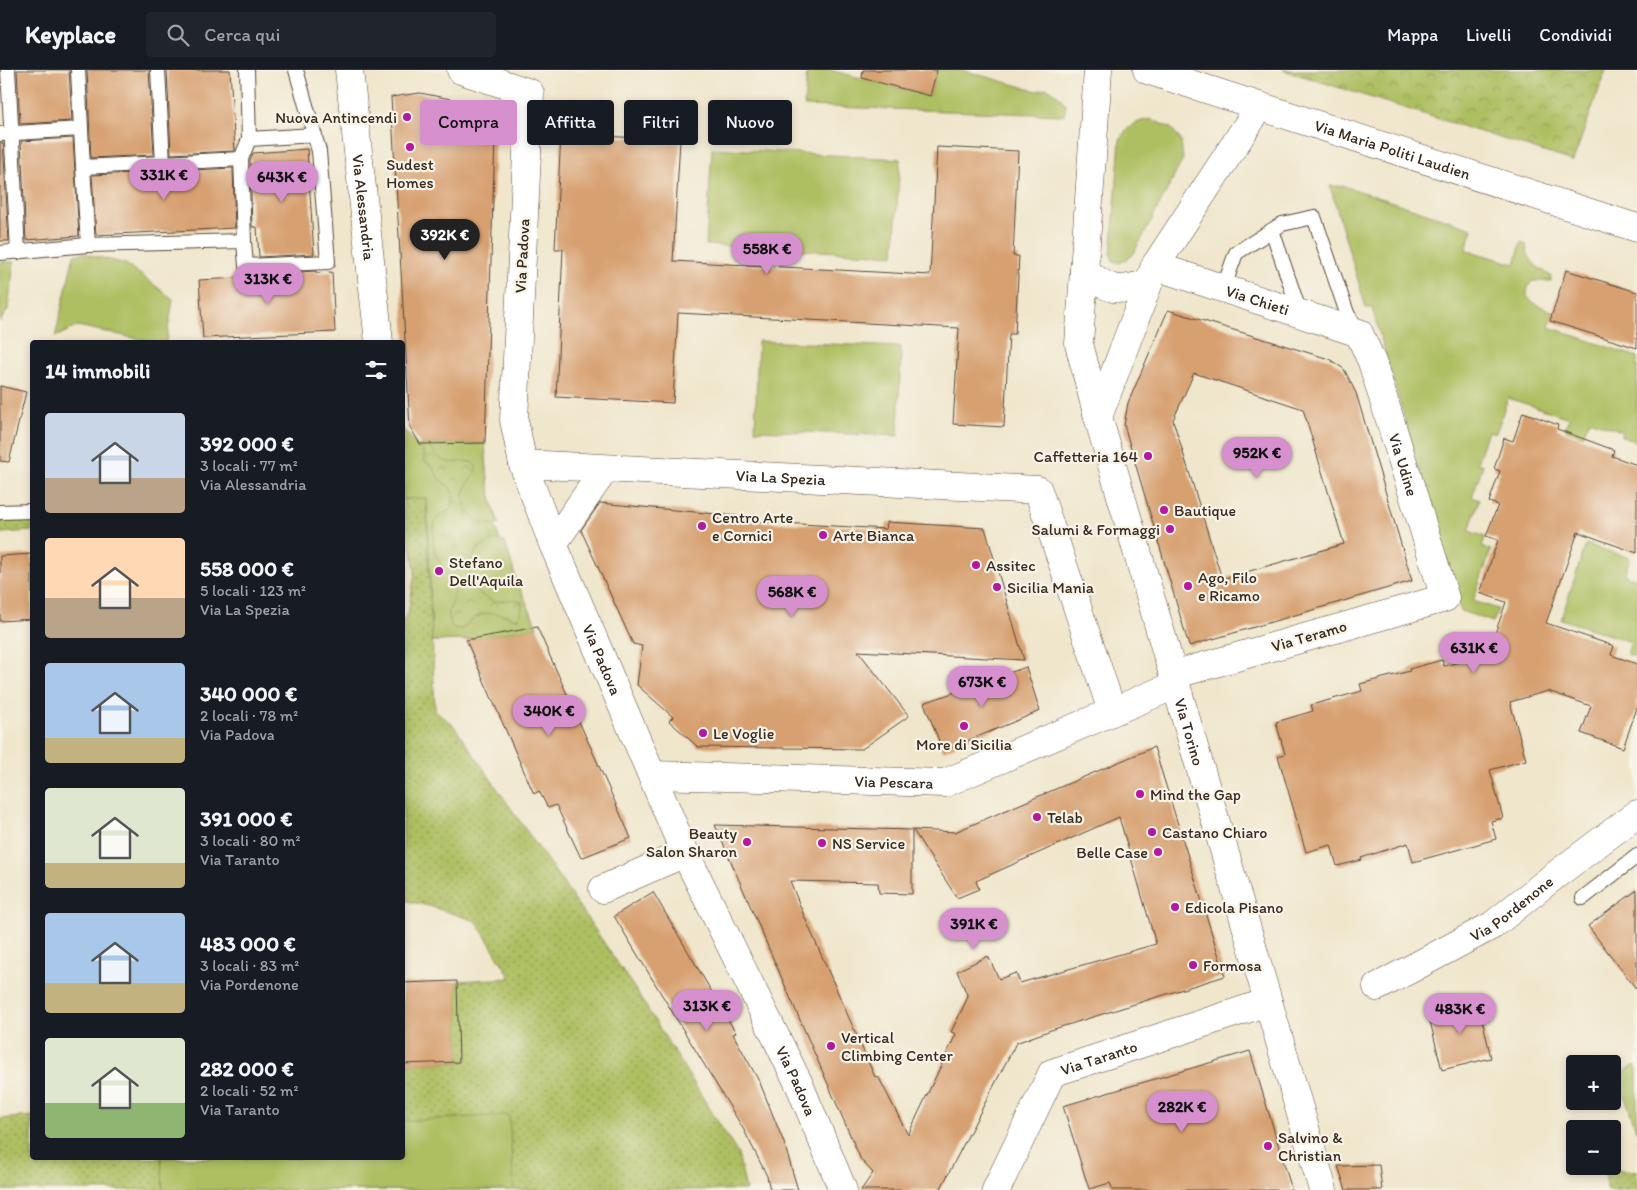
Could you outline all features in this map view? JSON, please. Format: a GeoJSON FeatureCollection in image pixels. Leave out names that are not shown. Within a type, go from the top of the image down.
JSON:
{"type":"FeatureCollection","features":[{"type":"Feature","properties":{"kind":"street","name":"Via Alessandria"},"geometry":{"type":"LineString","coordinates":[[349,70],[379,340]]}},
{"type":"Feature","properties":{"kind":"street","name":"Via Padova"},"geometry":{"type":"LineString","coordinates":[[461,70],[530,93],[514,420],[523,464],[554,544],[685,853],[799,1084],[844,1190]]}},
{"type":"Feature","properties":{"kind":"street","name":"Via Torino"},"geometry":{"type":"LineString","coordinates":[[1098,70],[1079,344],[1098,417],[1323,1190]]}},
{"type":"Feature","properties":{"kind":"street","name":"Via Maria Politi Laudien"},"geometry":{"type":"LineString","coordinates":[[1147,70],[1637,228]]}},
{"type":"Feature","properties":{"kind":"street"},"geometry":{"type":"LineString","coordinates":[[1098,417],[1151,274],[1260,106]]}},
{"type":"Feature","properties":{"kind":"street"},"geometry":{"type":"LineString","coordinates":[[1084,270],[1098,281],[1113,289],[1129,289],[1151,274]]}},
{"type":"Feature","properties":{"kind":"street","name":"Via Chieti"},"geometry":{"type":"LineString","coordinates":[[1151,274],[1223,288],[1359,333]]}},
{"type":"Feature","properties":{"kind":"street","name":"Via Udine"},"geometry":{"type":"LineString","coordinates":[[1359,333],[1372,362],[1445,598]]}},
{"type":"Feature","properties":{"kind":"street","name":"Via La Spezia"},"geometry":{"type":"LineString","coordinates":[[523,464],[1038,490],[1112,712]]}},
{"type":"Feature","properties":{"kind":"street"},"geometry":{"type":"LineString","coordinates":[[554,544],[605,469]]}},
{"type":"Feature","properties":{"kind":"street","name":"Via Teramo"},"geometry":{"type":"LineString","coordinates":[[1174,680],[1445,598]]}},
{"type":"Feature","properties":{"kind":"street","name":"Via Pescara"},"geometry":{"type":"LineString","coordinates":[[652,775],[945,783],[1112,712],[1174,680]]}},
{"type":"Feature","properties":{"kind":"street","name":"Via Pordenone"},"geometry":{"type":"LineString","coordinates":[[1377,987],[1494,925],[1553,877],[1637,814]]}},
{"type":"Feature","properties":{"kind":"street"},"geometry":{"type":"LineString","coordinates":[[603,889],[685,853]]}},
{"type":"Feature","properties":{"kind":"street","name":"Via Taranto"},"geometry":{"type":"LineString","coordinates":[[996,1190],[1052,1073],[1268,1002]]}},
{"type":"Feature","properties":{"kind":"lane"},"geometry":{"type":"LineString","coordinates":[[8,70],[6,133],[18,252]]}},
{"type":"Feature","properties":{"kind":"lane"},"geometry":{"type":"LineString","coordinates":[[78,70],[88,245]]}},
{"type":"Feature","properties":{"kind":"lane"},"geometry":{"type":"LineString","coordinates":[[158,70],[163,163]]}},
{"type":"Feature","properties":{"kind":"lane"},"geometry":{"type":"LineString","coordinates":[[246,70],[249,139],[241,159],[246,266],[328,262],[319,151],[296,70]]}},
{"type":"Feature","properties":{"kind":"lane"},"geometry":{"type":"LineString","coordinates":[[6,133],[81,129]]}},
{"type":"Feature","properties":{"kind":"lane"},"geometry":{"type":"LineString","coordinates":[[249,139],[314,135]]}},
{"type":"Feature","properties":{"kind":"lane"},"geometry":{"type":"LineString","coordinates":[[84,168],[241,159]]}},
{"type":"Feature","properties":{"kind":"lane"},"geometry":{"type":"LineString","coordinates":[[1223,288],[1236,253],[1282,224],[1314,217],[1347,314],[1359,333]]}},
{"type":"Feature","properties":{"kind":"lane"},"geometry":{"type":"LineString","coordinates":[[1272,230],[1300,314]]}},
{"type":"Feature","properties":{"kind":"lane"},"geometry":{"type":"LineString","coordinates":[[0,252],[88,245],[244,241]]}},
{"type":"Feature","properties":{"kind":"lane"},"geometry":{"type":"LineString","coordinates":[[0,512],[30,511]]}},
{"type":"Feature","properties":{"kind":"lane"},"geometry":{"type":"LineString","coordinates":[[1583,898],[1637,856]]}},
{"type":"Feature","properties":{"kind":"green space"},"geometry":{"type":"Polygon","coordinates":[[[807,70],[830,70],[930,96],[937,70],[962,70],[1037,91],[1047,88],[1060,97],[1066,106],[1064,115],[1060,115],[804,106],[807,70]]]}},
{"type":"Feature","properties":{"kind":"green space"},"geometry":{"type":"Polygon","coordinates":[[[1283,70],[1606,70],[1573,161],[1283,70]]]}},
{"type":"Feature","properties":{"kind":"green space"},"geometry":{"type":"Polygon","coordinates":[[[1150,119],[1171,128],[1177,135],[1181,141],[1183,159],[1132,256],[1119,263],[1113,261],[1111,255],[1120,140],[1132,125],[1150,119]]]}},
{"type":"Feature","properties":{"kind":"green space"},"geometry":{"type":"Polygon","coordinates":[[[712,148],[900,159],[894,255],[706,245],[712,148]]]}},
{"type":"Feature","properties":{"kind":"green space"},"geometry":{"type":"Polygon","coordinates":[[[1330,186],[1344,186],[1472,228],[1466,250],[1515,264],[1521,242],[1526,244],[1531,260],[1551,276],[1551,281],[1532,281],[1528,287],[1527,296],[1532,302],[1553,312],[1549,327],[1637,357],[1637,442],[1621,436],[1622,431],[1589,420],[1583,436],[1565,429],[1569,418],[1508,398],[1496,433],[1488,431],[1477,463],[1483,465],[1472,497],[1479,500],[1469,531],[1485,537],[1482,547],[1491,550],[1473,601],[1498,609],[1493,622],[1461,611],[1372,308],[1366,308],[1330,186]]]}},
{"type":"Feature","properties":{"kind":"green space"},"geometry":{"type":"Polygon","coordinates":[[[83,253],[126,264],[173,299],[166,340],[144,340],[78,326],[55,337],[74,255],[83,253]]]}},
{"type":"Feature","properties":{"kind":"green space"},"geometry":{"type":"Polygon","coordinates":[[[0,262],[14,262],[8,309],[0,322],[0,262]]]}},
{"type":"Feature","properties":{"kind":"green space"},"geometry":{"type":"Polygon","coordinates":[[[758,341],[901,347],[898,436],[755,430],[758,341]]]}},
{"type":"Feature","properties":{"kind":"green space"},"geometry":{"type":"Polygon","coordinates":[[[405,431],[424,453],[424,461],[433,467],[439,479],[450,487],[454,497],[452,509],[439,516],[436,520],[433,537],[435,554],[450,575],[453,583],[454,594],[449,616],[453,628],[463,629],[474,619],[483,615],[493,613],[517,619],[521,614],[522,602],[488,599],[476,590],[470,577],[473,556],[477,550],[494,540],[505,542],[516,579],[537,627],[466,640],[432,641],[427,498],[405,499],[405,431]]]}},
{"type":"Feature","properties":{"kind":"green space"},"geometry":{"type":"Polygon","coordinates":[[[485,443],[490,494],[499,524],[495,525],[500,541],[505,542],[516,579],[537,627],[466,640],[432,641],[424,453],[420,444],[485,443]]]}},
{"type":"Feature","properties":{"kind":"green space"},"geometry":{"type":"Polygon","coordinates":[[[485,443],[490,494],[499,524],[478,521],[468,512],[465,506],[465,491],[475,473],[476,466],[465,461],[449,462],[442,460],[427,444],[485,443]]]}},
{"type":"Feature","properties":{"kind":"green space"},"geometry":{"type":"Polygon","coordinates":[[[427,498],[435,710],[454,726],[635,989],[738,1154],[746,1190],[0,1190],[0,1119],[30,1116],[30,1160],[405,1160],[405,1064],[459,1062],[457,981],[511,978],[476,921],[405,900],[405,617],[408,613],[415,572],[412,551],[405,539],[405,499],[427,498]]]}},
{"type":"Feature","properties":{"kind":"green space"},"geometry":{"type":"Polygon","coordinates":[[[30,519],[30,531],[0,533],[0,521],[30,519]]]}},
{"type":"Feature","properties":{"kind":"green space"},"geometry":{"type":"Polygon","coordinates":[[[1586,544],[1630,558],[1624,575],[1637,579],[1637,657],[1627,654],[1631,642],[1561,619],[1586,544]]]}},
{"type":"Feature","properties":{"kind":"green space"},"geometry":{"type":"Polygon","coordinates":[[[1635,1065],[1637,1071],[1637,1132],[1621,1085],[1621,1074],[1635,1065]]]}},
{"type":"Feature","properties":{"kind":"green space"},"geometry":{"type":"Polygon","coordinates":[[[509,1115],[514,1190],[163,1190],[161,1160],[405,1160],[405,1121],[509,1115]]]}},
{"type":"Feature","properties":{"kind":"green space"},"geometry":{"type":"Polygon","coordinates":[[[1621,1169],[1637,1171],[1637,1190],[1606,1190],[1606,1175],[1621,1175],[1621,1169]]]}},
{"type":"Feature","properties":{"kind":"building"},"geometry":{"type":"Polygon","coordinates":[[[17,70],[69,70],[72,121],[20,124],[17,70]]]}},
{"type":"Feature","properties":{"kind":"building"},"geometry":{"type":"Polygon","coordinates":[[[87,70],[149,70],[154,155],[91,158],[87,70]]]}},
{"type":"Feature","properties":{"kind":"building"},"geometry":{"type":"Polygon","coordinates":[[[167,70],[230,70],[235,151],[171,154],[167,70]]]}},
{"type":"Feature","properties":{"kind":"building"},"geometry":{"type":"Polygon","coordinates":[[[863,70],[937,70],[930,96],[862,78],[863,70]]]}},
{"type":"Feature","properties":{"kind":"building"},"geometry":{"type":"Polygon","coordinates":[[[420,93],[455,100],[420,100],[420,145],[495,145],[485,443],[420,444],[410,427],[391,97],[420,93]]]}},
{"type":"Feature","properties":{"kind":"building"},"geometry":{"type":"Polygon","coordinates":[[[614,137],[624,137],[624,145],[680,145],[673,261],[930,275],[937,147],[1018,151],[1013,256],[1019,256],[1015,334],[1009,334],[1004,427],[953,424],[959,328],[678,313],[673,403],[556,397],[563,249],[555,249],[560,145],[614,145],[614,137]]]}},
{"type":"Feature","properties":{"kind":"building"},"geometry":{"type":"Polygon","coordinates":[[[73,138],[79,236],[26,240],[21,141],[73,138]]]}},
{"type":"Feature","properties":{"kind":"building"},"geometry":{"type":"Polygon","coordinates":[[[0,143],[3,143],[9,241],[0,241],[0,143]]]}},
{"type":"Feature","properties":{"kind":"building"},"geometry":{"type":"Polygon","coordinates":[[[307,149],[314,254],[259,257],[257,227],[252,227],[250,161],[253,153],[307,149]]]}},
{"type":"Feature","properties":{"kind":"building"},"geometry":{"type":"Polygon","coordinates":[[[233,168],[235,228],[96,235],[92,175],[233,168]]]}},
{"type":"Feature","properties":{"kind":"building"},"geometry":{"type":"Polygon","coordinates":[[[1566,270],[1637,292],[1637,348],[1550,321],[1566,270]]]}},
{"type":"Feature","properties":{"kind":"building"},"geometry":{"type":"Polygon","coordinates":[[[316,271],[316,273],[332,272],[335,332],[203,338],[199,280],[260,277],[260,274],[316,271]]]}},
{"type":"Feature","properties":{"kind":"building"},"geometry":{"type":"Polygon","coordinates":[[[1168,310],[1329,359],[1344,369],[1356,393],[1412,581],[1189,646],[1124,425],[1128,403],[1168,310]],[[1194,373],[1173,420],[1222,579],[1344,544],[1303,409],[1194,373]]]}},
{"type":"Feature","properties":{"kind":"building"},"geometry":{"type":"Polygon","coordinates":[[[0,386],[26,392],[9,462],[0,461],[0,386]]]}},
{"type":"Feature","properties":{"kind":"building"},"geometry":{"type":"Polygon","coordinates":[[[1523,412],[1558,425],[1557,429],[1614,450],[1612,456],[1637,465],[1637,553],[1578,532],[1546,623],[1614,646],[1611,655],[1637,664],[1637,708],[1623,748],[1581,733],[1591,706],[1548,691],[1510,702],[1526,760],[1490,770],[1503,818],[1491,821],[1496,839],[1413,862],[1408,843],[1361,858],[1362,860],[1337,866],[1331,845],[1306,852],[1278,756],[1285,754],[1276,722],[1313,711],[1311,705],[1362,691],[1360,684],[1410,671],[1409,669],[1442,660],[1444,666],[1488,654],[1506,602],[1480,593],[1498,540],[1486,536],[1498,505],[1489,502],[1500,471],[1494,469],[1504,438],[1513,441],[1523,412]]]}},
{"type":"Feature","properties":{"kind":"building"},"geometry":{"type":"Polygon","coordinates":[[[600,503],[748,517],[748,521],[886,529],[887,522],[985,528],[1024,660],[858,651],[909,716],[862,749],[698,747],[669,721],[673,717],[637,685],[642,646],[633,644],[581,530],[600,503]]]}},
{"type":"Feature","properties":{"kind":"building"},"geometry":{"type":"Polygon","coordinates":[[[30,554],[30,619],[0,621],[0,556],[30,554]]]}},
{"type":"Feature","properties":{"kind":"building"},"geometry":{"type":"Polygon","coordinates":[[[537,627],[631,838],[581,858],[556,805],[548,808],[539,791],[534,794],[466,640],[537,627]]]}},
{"type":"Feature","properties":{"kind":"building"},"geometry":{"type":"Polygon","coordinates":[[[1026,667],[1040,711],[943,751],[924,703],[1026,667]]]}},
{"type":"Feature","properties":{"kind":"building"},"geometry":{"type":"Polygon","coordinates":[[[1154,747],[1225,976],[1051,1030],[1016,1043],[940,1190],[861,1190],[873,1173],[861,1160],[715,825],[912,830],[912,894],[879,893],[878,883],[790,881],[875,1077],[878,1076],[908,1135],[956,1034],[951,1032],[968,997],[957,971],[988,956],[999,979],[1016,973],[1020,983],[1156,944],[1119,817],[976,881],[979,889],[957,898],[913,830],[955,832],[1154,747]]]}},
{"type":"Feature","properties":{"kind":"building"},"geometry":{"type":"Polygon","coordinates":[[[1637,890],[1637,990],[1588,926],[1637,890]]]}},
{"type":"Feature","properties":{"kind":"building"},"geometry":{"type":"Polygon","coordinates":[[[653,892],[736,1033],[733,1034],[760,1083],[784,1143],[798,1190],[770,1190],[767,1176],[744,1130],[614,916],[653,892]]]}},
{"type":"Feature","properties":{"kind":"building"},"geometry":{"type":"Polygon","coordinates":[[[457,981],[459,1062],[405,1064],[405,983],[457,981]]]}},
{"type":"Feature","properties":{"kind":"building"},"geometry":{"type":"Polygon","coordinates":[[[1478,1001],[1491,1058],[1442,1070],[1428,1013],[1478,1001]]]}},
{"type":"Feature","properties":{"kind":"building"},"geometry":{"type":"Polygon","coordinates":[[[1250,1051],[1292,1190],[1113,1190],[1110,1183],[1089,1189],[1063,1106],[1250,1051]]]}},
{"type":"Feature","properties":{"kind":"building"},"geometry":{"type":"Polygon","coordinates":[[[1379,1165],[1382,1190],[1346,1190],[1338,1166],[1379,1165]]]}},
{"type":"Feature","properties":{"kind":"place","name":"Nuova Antincendi"},"geometry":{"type":"Point","coordinates":[407,117]}},
{"type":"Feature","properties":{"kind":"place","name":"Sudest Homes"},"geometry":{"type":"Point","coordinates":[410,147]}},
{"type":"Feature","properties":{"kind":"place","name":"Caffetteria 164"},"geometry":{"type":"Point","coordinates":[1148,456]}},
{"type":"Feature","properties":{"kind":"place","name":"Bautique"},"geometry":{"type":"Point","coordinates":[1164,510]}},
{"type":"Feature","properties":{"kind":"place","name":"Centro Arte e Cornici"},"geometry":{"type":"Point","coordinates":[702,526]}},
{"type":"Feature","properties":{"kind":"place","name":"Salumi & Formaggi"},"geometry":{"type":"Point","coordinates":[1170,529]}},
{"type":"Feature","properties":{"kind":"place","name":"Arte Bianca"},"geometry":{"type":"Point","coordinates":[823,535]}},
{"type":"Feature","properties":{"kind":"place","name":"Assitec"},"geometry":{"type":"Point","coordinates":[976,565]}},
{"type":"Feature","properties":{"kind":"place","name":"Stefano Dell'Aquila"},"geometry":{"type":"Point","coordinates":[439,571]}},
{"type":"Feature","properties":{"kind":"place","name":"Ago, Filo e Ricamo"},"geometry":{"type":"Point","coordinates":[1188,586]}},
{"type":"Feature","properties":{"kind":"place","name":"Sicilia Mania"},"geometry":{"type":"Point","coordinates":[997,587]}},
{"type":"Feature","properties":{"kind":"place","name":"More di Sicilia"},"geometry":{"type":"Point","coordinates":[964,726]}},
{"type":"Feature","properties":{"kind":"place","name":"Le Voglie"},"geometry":{"type":"Point","coordinates":[703,733]}},
{"type":"Feature","properties":{"kind":"place","name":"Mind the Gap"},"geometry":{"type":"Point","coordinates":[1140,794]}},
{"type":"Feature","properties":{"kind":"place","name":"Telab"},"geometry":{"type":"Point","coordinates":[1037,817]}},
{"type":"Feature","properties":{"kind":"place","name":"Castano Chiaro"},"geometry":{"type":"Point","coordinates":[1152,832]}},
{"type":"Feature","properties":{"kind":"place","name":"Beauty Salon Sharon"},"geometry":{"type":"Point","coordinates":[747,842]}},
{"type":"Feature","properties":{"kind":"place","name":"NS Service"},"geometry":{"type":"Point","coordinates":[822,843]}},
{"type":"Feature","properties":{"kind":"place","name":"Belle Case"},"geometry":{"type":"Point","coordinates":[1158,852]}},
{"type":"Feature","properties":{"kind":"place","name":"Edicola Pisano"},"geometry":{"type":"Point","coordinates":[1175,907]}},
{"type":"Feature","properties":{"kind":"place","name":"Formosa"},"geometry":{"type":"Point","coordinates":[1193,965]}},
{"type":"Feature","properties":{"kind":"place","name":"Vertical Climbing Center"},"geometry":{"type":"Point","coordinates":[831,1046]}},
{"type":"Feature","properties":{"kind":"place","name":"Salvino & Christian"},"geometry":{"type":"Point","coordinates":[1268,1146]}}]}
